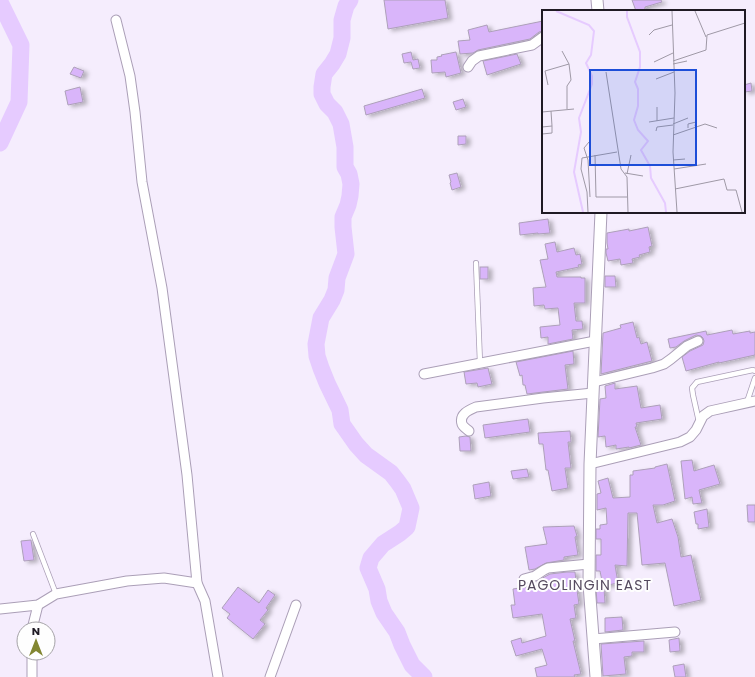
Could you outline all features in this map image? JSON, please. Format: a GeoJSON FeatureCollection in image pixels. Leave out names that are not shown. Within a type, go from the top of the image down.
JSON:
{"type":"FeatureCollection","features":[{"type":"Feature","properties":{"kind":"street"},"geometry":{"type":"LineString","coordinates":[[597,0],[598,10]]}},
{"type":"Feature","properties":{"kind":"street"},"geometry":{"type":"LineString","coordinates":[[116,20],[130,76],[142,182],[162,288],[188,475],[197,583],[205,601],[218,677]]}},
{"type":"Feature","properties":{"kind":"street"},"geometry":{"type":"LineString","coordinates":[[468,67],[472,61],[479,56],[532,45],[542,38]]}},
{"type":"Feature","properties":{"kind":"street"},"geometry":{"type":"LineString","coordinates":[[596,677],[589,584],[590,464],[601,213]]}},
{"type":"Feature","properties":{"kind":"street"},"geometry":{"type":"LineString","coordinates":[[424,374],[595,341]]}},
{"type":"Feature","properties":{"kind":"street"},"geometry":{"type":"LineString","coordinates":[[469,432],[462,424],[463,414],[467,410],[476,407],[542,398],[593,388],[664,364],[687,346],[698,341]]}},
{"type":"Feature","properties":{"kind":"street"},"geometry":{"type":"LineString","coordinates":[[590,464],[680,442],[690,437],[696,430],[703,416],[710,411],[751,401]]}},
{"type":"Feature","properties":{"kind":"street"},"geometry":{"type":"LineString","coordinates":[[524,579],[535,576],[548,568],[589,564]]}},
{"type":"Feature","properties":{"kind":"street"},"geometry":{"type":"LineString","coordinates":[[0,609],[38,605],[56,594],[127,581],[164,578],[197,583]]}},
{"type":"Feature","properties":{"kind":"street"},"geometry":{"type":"LineString","coordinates":[[34,621],[38,605]]}},
{"type":"Feature","properties":{"kind":"street"},"geometry":{"type":"LineString","coordinates":[[270,677],[296,605]]}},
{"type":"Feature","properties":{"kind":"street"},"geometry":{"type":"LineString","coordinates":[[593,639],[675,632]]}},
{"type":"Feature","properties":{"kind":"street"},"geometry":{"type":"LineString","coordinates":[[32,661],[32,677]]}},
{"type":"Feature","properties":{"kind":"lane"},"geometry":{"type":"LineString","coordinates":[[476,263],[480,363]]}},
{"type":"Feature","properties":{"kind":"lane"},"geometry":{"type":"LineString","coordinates":[[699,423],[692,388],[697,382],[753,370],[755,371]]}},
{"type":"Feature","properties":{"kind":"lane"},"geometry":{"type":"LineString","coordinates":[[751,401],[755,378]]}},
{"type":"Feature","properties":{"kind":"lane"},"geometry":{"type":"LineString","coordinates":[[33,534],[56,594]]}},
{"type":"Feature","properties":{"kind":"building"},"geometry":{"type":"Polygon","coordinates":[[[384,0],[445,0],[448,18],[388,29],[384,0]]]}},
{"type":"Feature","properties":{"kind":"building"},"geometry":{"type":"Polygon","coordinates":[[[632,0],[661,0],[662,2],[645,7],[645,9],[642,10],[636,10],[632,0]]]}},
{"type":"Feature","properties":{"kind":"building"},"geometry":{"type":"Polygon","coordinates":[[[542,21],[542,31],[530,39],[478,50],[473,53],[460,54],[458,41],[470,40],[468,30],[487,25],[489,32],[542,21]]]}},
{"type":"Feature","properties":{"kind":"building"},"geometry":{"type":"Polygon","coordinates":[[[411,52],[413,60],[418,59],[420,68],[413,69],[411,62],[404,63],[402,54],[411,52]]]}},
{"type":"Feature","properties":{"kind":"building"},"geometry":{"type":"Polygon","coordinates":[[[456,52],[461,73],[446,77],[445,72],[432,73],[431,60],[437,60],[437,57],[442,56],[441,55],[456,52]]]}},
{"type":"Feature","properties":{"kind":"building"},"geometry":{"type":"Polygon","coordinates":[[[517,54],[521,64],[487,75],[483,61],[517,54]]]}},
{"type":"Feature","properties":{"kind":"building"},"geometry":{"type":"Polygon","coordinates":[[[74,67],[84,71],[81,78],[70,74],[74,67]]]}},
{"type":"Feature","properties":{"kind":"building"},"geometry":{"type":"Polygon","coordinates":[[[751,83],[752,91],[745,92],[745,85],[751,83]]]}},
{"type":"Feature","properties":{"kind":"building"},"geometry":{"type":"Polygon","coordinates":[[[80,87],[83,102],[68,105],[65,91],[80,87]]]}},
{"type":"Feature","properties":{"kind":"building"},"geometry":{"type":"Polygon","coordinates":[[[422,89],[425,98],[366,115],[364,106],[422,89]]]}},
{"type":"Feature","properties":{"kind":"building"},"geometry":{"type":"Polygon","coordinates":[[[463,99],[466,107],[456,110],[453,102],[463,99]]]}},
{"type":"Feature","properties":{"kind":"building"},"geometry":{"type":"Polygon","coordinates":[[[458,136],[466,136],[466,144],[458,145],[458,136]]]}},
{"type":"Feature","properties":{"kind":"building"},"geometry":{"type":"Polygon","coordinates":[[[457,173],[461,187],[452,190],[449,175],[457,173]]]}},
{"type":"Feature","properties":{"kind":"building"},"geometry":{"type":"Polygon","coordinates":[[[548,219],[550,233],[520,235],[519,223],[548,219]]]}},
{"type":"Feature","properties":{"kind":"building"},"geometry":{"type":"Polygon","coordinates":[[[648,227],[652,246],[649,247],[650,252],[632,259],[633,263],[621,265],[620,259],[608,261],[606,253],[606,249],[608,249],[607,233],[629,229],[629,231],[648,227]]]}},
{"type":"Feature","properties":{"kind":"building"},"geometry":{"type":"Polygon","coordinates":[[[555,242],[557,252],[574,248],[576,255],[580,254],[582,264],[578,265],[579,267],[556,272],[557,277],[585,278],[585,303],[574,303],[576,321],[582,321],[583,329],[572,330],[573,339],[548,344],[548,337],[541,338],[540,327],[560,325],[558,308],[545,309],[544,305],[534,306],[533,288],[546,287],[540,260],[548,259],[545,244],[555,242]]]}},
{"type":"Feature","properties":{"kind":"building"},"geometry":{"type":"Polygon","coordinates":[[[480,267],[488,267],[488,279],[480,279],[480,267]]]}},
{"type":"Feature","properties":{"kind":"building"},"geometry":{"type":"Polygon","coordinates":[[[605,276],[615,276],[616,287],[605,287],[605,276]]]}},
{"type":"Feature","properties":{"kind":"building"},"geometry":{"type":"Polygon","coordinates":[[[633,322],[637,338],[639,337],[641,344],[647,342],[652,361],[601,374],[603,333],[621,328],[620,325],[633,322]]]}},
{"type":"Feature","properties":{"kind":"building"},"geometry":{"type":"Polygon","coordinates":[[[732,330],[733,334],[750,331],[750,333],[755,332],[755,355],[719,362],[686,371],[682,357],[690,351],[703,345],[703,338],[696,335],[676,347],[670,348],[668,339],[706,331],[707,335],[732,330]]]}},
{"type":"Feature","properties":{"kind":"building"},"geometry":{"type":"Polygon","coordinates":[[[573,351],[574,364],[565,365],[568,389],[527,394],[525,385],[523,385],[522,375],[520,376],[516,362],[573,351]]]}},
{"type":"Feature","properties":{"kind":"building"},"geometry":{"type":"Polygon","coordinates":[[[488,368],[492,384],[478,387],[477,383],[466,384],[464,372],[488,368]]]}},
{"type":"Feature","properties":{"kind":"building"},"geometry":{"type":"Polygon","coordinates":[[[615,383],[615,389],[637,386],[641,408],[660,405],[662,419],[636,423],[637,427],[635,427],[641,445],[616,449],[616,445],[606,447],[605,436],[598,437],[600,399],[606,398],[605,386],[615,383]]]}},
{"type":"Feature","properties":{"kind":"building"},"geometry":{"type":"Polygon","coordinates":[[[528,419],[530,432],[485,438],[483,425],[528,419]]]}},
{"type":"Feature","properties":{"kind":"building"},"geometry":{"type":"Polygon","coordinates":[[[570,431],[571,442],[568,442],[571,468],[565,468],[568,488],[552,491],[548,470],[546,470],[543,444],[539,444],[538,433],[570,431]]]}},
{"type":"Feature","properties":{"kind":"building"},"geometry":{"type":"Polygon","coordinates":[[[459,437],[470,437],[471,451],[460,451],[459,437]]]}},
{"type":"Feature","properties":{"kind":"building"},"geometry":{"type":"Polygon","coordinates":[[[692,460],[694,471],[714,465],[720,484],[699,490],[702,503],[693,504],[692,497],[685,499],[681,461],[692,460]]]}},
{"type":"Feature","properties":{"kind":"building"},"geometry":{"type":"Polygon","coordinates":[[[667,464],[675,501],[663,505],[653,505],[657,523],[672,519],[678,537],[681,557],[691,555],[701,600],[674,606],[665,563],[642,565],[637,513],[628,513],[627,566],[615,565],[618,583],[603,586],[600,571],[596,571],[596,555],[601,555],[601,539],[596,539],[596,529],[600,529],[600,525],[607,524],[606,508],[597,510],[597,494],[601,493],[598,481],[608,478],[613,498],[630,497],[630,475],[633,475],[633,471],[655,468],[667,464]]]}},
{"type":"Feature","properties":{"kind":"building"},"geometry":{"type":"Polygon","coordinates":[[[527,469],[529,477],[513,479],[511,471],[527,469]]]}},
{"type":"Feature","properties":{"kind":"building"},"geometry":{"type":"Polygon","coordinates":[[[489,482],[491,496],[475,499],[473,485],[489,482]]]}},
{"type":"Feature","properties":{"kind":"building"},"geometry":{"type":"Polygon","coordinates":[[[747,505],[755,505],[755,522],[748,522],[747,505]]]}},
{"type":"Feature","properties":{"kind":"building"},"geometry":{"type":"Polygon","coordinates":[[[707,509],[709,527],[698,529],[694,512],[707,509]]]}},
{"type":"Feature","properties":{"kind":"building"},"geometry":{"type":"Polygon","coordinates":[[[574,526],[577,536],[575,537],[578,555],[564,557],[564,560],[546,563],[535,569],[529,570],[525,547],[547,544],[543,527],[574,526]]]}},
{"type":"Feature","properties":{"kind":"building"},"geometry":{"type":"Polygon","coordinates":[[[31,540],[34,560],[24,561],[21,541],[31,540]]]}},
{"type":"Feature","properties":{"kind":"building"},"geometry":{"type":"Polygon","coordinates":[[[575,572],[579,604],[574,605],[576,618],[570,619],[575,641],[573,641],[581,674],[574,675],[575,677],[537,677],[535,668],[547,665],[542,649],[516,656],[511,641],[521,638],[522,643],[546,636],[542,614],[513,618],[511,605],[515,605],[513,589],[538,585],[537,581],[550,574],[575,572]]]}},
{"type":"Feature","properties":{"kind":"building"},"geometry":{"type":"Polygon","coordinates":[[[238,587],[259,603],[268,590],[275,595],[266,608],[268,610],[260,620],[265,624],[253,639],[227,618],[230,614],[222,608],[238,587]]]}},
{"type":"Feature","properties":{"kind":"building"},"geometry":{"type":"Polygon","coordinates":[[[596,588],[604,588],[605,603],[597,603],[596,588]]]}},
{"type":"Feature","properties":{"kind":"building"},"geometry":{"type":"Polygon","coordinates":[[[622,617],[623,630],[605,632],[605,618],[622,617]]]}},
{"type":"Feature","properties":{"kind":"building"},"geometry":{"type":"Polygon","coordinates":[[[679,638],[680,651],[670,652],[669,640],[679,638]]]}},
{"type":"Feature","properties":{"kind":"building"},"geometry":{"type":"Polygon","coordinates":[[[644,641],[644,652],[632,652],[632,656],[624,657],[626,674],[603,676],[601,644],[644,641]]]}},
{"type":"Feature","properties":{"kind":"building"},"geometry":{"type":"Polygon","coordinates":[[[684,664],[686,677],[675,677],[673,666],[684,664]]]}},
{"type":"Feature","properties":{"kind":"waterway"},"geometry":{"type":"LineString","coordinates":[[350,0],[346,6],[342,20],[342,38],[338,54],[324,74],[322,87],[322,94],[327,104],[335,112],[341,124],[345,147],[345,167],[349,174],[351,184],[348,205],[343,217],[346,254],[337,278],[336,290],[321,318],[316,344],[317,356],[327,383],[340,410],[342,424],[366,455],[391,473],[403,489],[411,508],[407,527],[383,544],[371,558],[368,568],[377,589],[379,601],[384,613],[397,632],[412,665],[424,677]]}},
{"type":"Feature","properties":{"kind":"waterway"},"geometry":{"type":"LineString","coordinates":[[0,2],[21,45],[19,102],[0,143]]}},
{"type":"Feature","properties":{"kind":"district","name":"PAGOLINGIN EAST"},"geometry":{"type":"Point","coordinates":[585,585]}}]}
